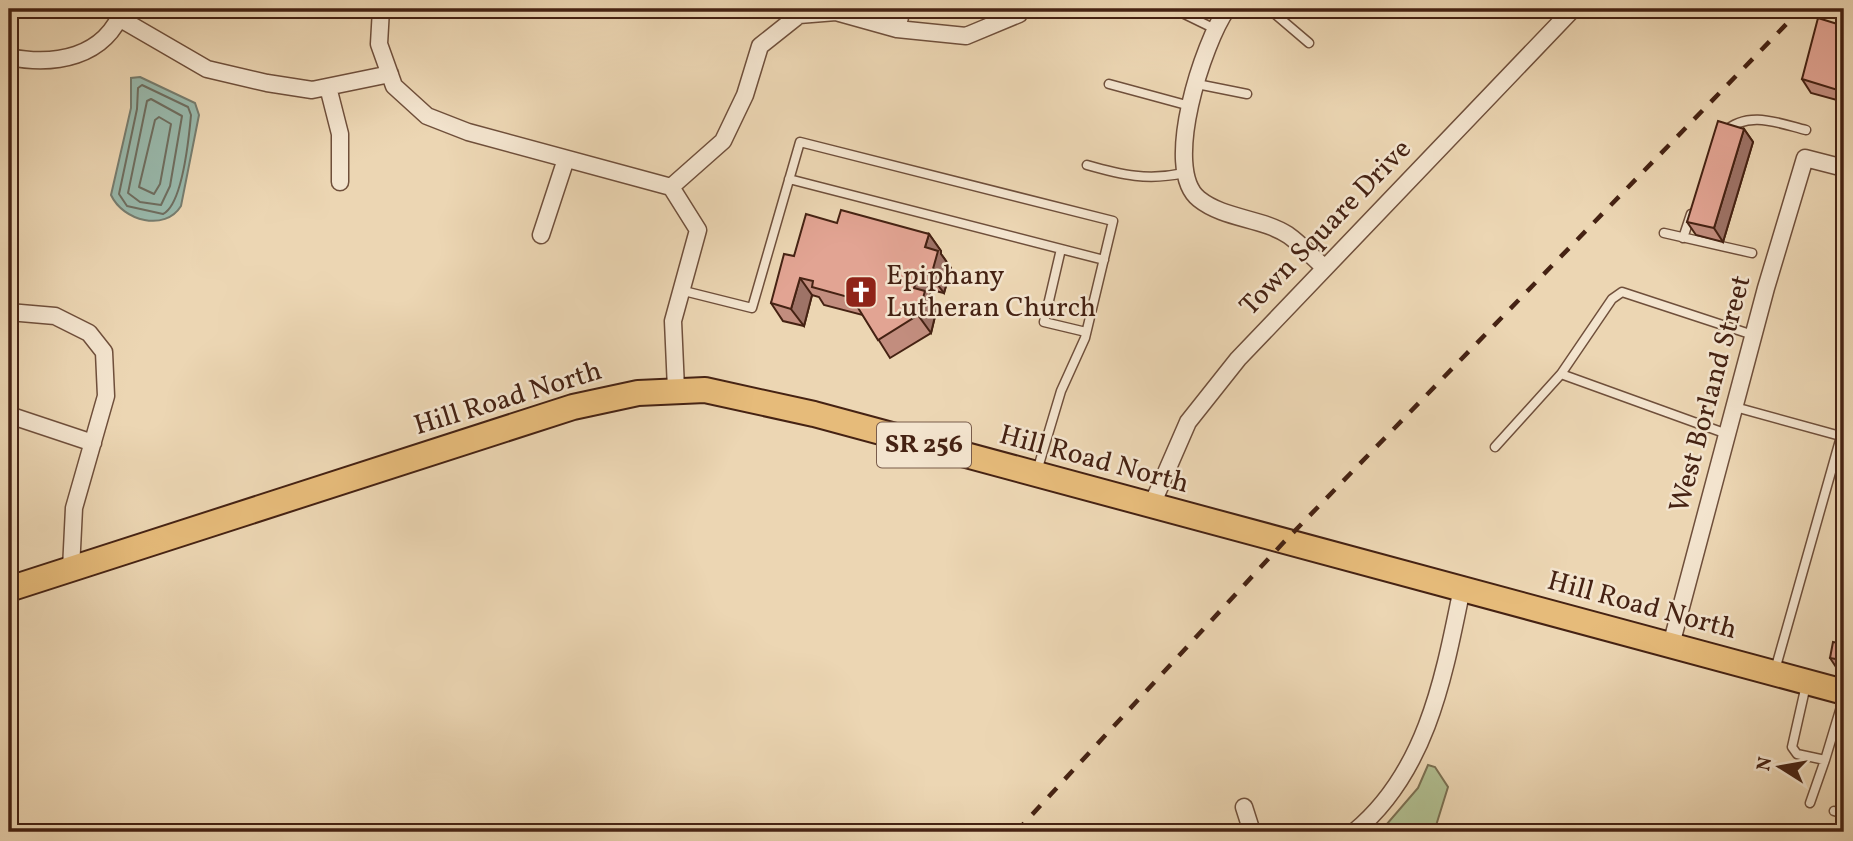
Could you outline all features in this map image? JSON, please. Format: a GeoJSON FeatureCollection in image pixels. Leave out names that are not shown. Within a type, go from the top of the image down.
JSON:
{"type":"FeatureCollection","features":[{"type":"Feature","properties":{"kind":"main road","name":"Hill Road North"},"geometry":{"type":"LineString","coordinates":[[9,589],[573,407],[627,395],[676,389],[705,390],[749,398],[1671,645],[1807,682],[1844,695]]}},
{"type":"Feature","properties":{"kind":"street"},"geometry":{"type":"LineString","coordinates":[[382,9],[379,44],[394,86],[427,116],[468,132],[671,187],[698,230],[680,290],[671,344],[676,389]]}},
{"type":"Feature","properties":{"kind":"street"},"geometry":{"type":"LineString","coordinates":[[897,29],[902,9]]}},
{"type":"Feature","properties":{"kind":"street"},"geometry":{"type":"LineString","coordinates":[[1227,9],[1213,29],[1191,106],[1184,134],[1184,173],[1198,198],[1286,234],[1324,267]]}},
{"type":"Feature","properties":{"kind":"street","name":"Town Square Drive"},"geometry":{"type":"LineString","coordinates":[[1151,507],[1188,422],[1238,359],[1573,9]]}},
{"type":"Feature","properties":{"kind":"street"},"geometry":{"type":"LineString","coordinates":[[671,187],[723,141],[745,95],[760,46],[799,15],[836,12],[897,29],[966,36],[1019,14]]}},
{"type":"Feature","properties":{"kind":"street"},"geometry":{"type":"LineString","coordinates":[[9,57],[32,62],[53,61],[88,52],[121,13],[207,69],[301,88],[328,87],[390,74]]}},
{"type":"Feature","properties":{"kind":"street"},"geometry":{"type":"LineString","coordinates":[[328,87],[340,134],[340,182]]}},
{"type":"Feature","properties":{"kind":"street","name":"West Borland Street"},"geometry":{"type":"LineString","coordinates":[[1671,645],[1753,335],[1805,158],[1844,168]]}},
{"type":"Feature","properties":{"kind":"street"},"geometry":{"type":"LineString","coordinates":[[541,234],[566,159]]}},
{"type":"Feature","properties":{"kind":"street"},"geometry":{"type":"LineString","coordinates":[[9,312],[55,316],[89,334],[104,352],[106,396],[74,508],[71,569]]}},
{"type":"Feature","properties":{"kind":"street"},"geometry":{"type":"LineString","coordinates":[[9,415],[93,443]]}},
{"type":"Feature","properties":{"kind":"street"},"geometry":{"type":"LineString","coordinates":[[1354,832],[1389,797],[1424,737],[1462,589]]}},
{"type":"Feature","properties":{"kind":"street"},"geometry":{"type":"LineString","coordinates":[[1244,807],[1252,832]]}},
{"type":"Feature","properties":{"kind":"lane"},"geometry":{"type":"LineString","coordinates":[[1174,9],[1213,29]]}},
{"type":"Feature","properties":{"kind":"lane"},"geometry":{"type":"LineString","coordinates":[[1269,9],[1308,43]]}},
{"type":"Feature","properties":{"kind":"lane"},"geometry":{"type":"LineString","coordinates":[[1109,84],[1191,106]]}},
{"type":"Feature","properties":{"kind":"lane"},"geometry":{"type":"LineString","coordinates":[[1197,84],[1247,94]]}},
{"type":"Feature","properties":{"kind":"lane"},"geometry":{"type":"LineString","coordinates":[[1716,139],[1738,122],[1753,118],[1806,130]]}},
{"type":"Feature","properties":{"kind":"lane"},"geometry":{"type":"LineString","coordinates":[[680,290],[752,308],[800,142],[1113,221],[1086,332],[1061,391],[1036,475]]}},
{"type":"Feature","properties":{"kind":"lane"},"geometry":{"type":"LineString","coordinates":[[1087,164],[1128,177],[1151,179],[1184,173]]}},
{"type":"Feature","properties":{"kind":"lane"},"geometry":{"type":"LineString","coordinates":[[789,179],[1104,260]]}},
{"type":"Feature","properties":{"kind":"lane"},"geometry":{"type":"LineString","coordinates":[[1683,238],[1695,201]]}},
{"type":"Feature","properties":{"kind":"lane"},"geometry":{"type":"LineString","coordinates":[[1664,233],[1752,253]]}},
{"type":"Feature","properties":{"kind":"lane"},"geometry":{"type":"LineString","coordinates":[[1061,249],[1044,322],[1086,332]]}},
{"type":"Feature","properties":{"kind":"lane"},"geometry":{"type":"LineString","coordinates":[[1495,447],[1561,374],[1612,299],[1622,292],[1753,335]]}},
{"type":"Feature","properties":{"kind":"lane"},"geometry":{"type":"LineString","coordinates":[[1561,374],[1727,434]]}},
{"type":"Feature","properties":{"kind":"lane"},"geometry":{"type":"LineString","coordinates":[[1735,407],[1843,437]]}},
{"type":"Feature","properties":{"kind":"lane"},"geometry":{"type":"LineString","coordinates":[[1774,673],[1844,426]]}},
{"type":"Feature","properties":{"kind":"lane"},"geometry":{"type":"LineString","coordinates":[[1807,682],[1792,747],[1797,754],[1825,760]]}},
{"type":"Feature","properties":{"kind":"lane"},"geometry":{"type":"LineString","coordinates":[[1810,803],[1844,695]]}},
{"type":"Feature","properties":{"kind":"lane"},"geometry":{"type":"LineString","coordinates":[[1834,811],[1844,814]]}},
{"type":"Feature","properties":{"kind":"green space"},"geometry":{"type":"Polygon","coordinates":[[[1428,765],[1435,767],[1448,787],[1434,832],[1380,832],[1418,788],[1428,765]]]}},
{"type":"Feature","properties":{"kind":"water"},"geometry":{"type":"Polygon","coordinates":[[[140,77],[195,103],[199,115],[181,206],[174,214],[155,221],[134,217],[117,204],[111,195],[131,108],[131,78],[140,77]]]}},
{"type":"Feature","properties":{"kind":"building"},"geometry":{"type":"Polygon","coordinates":[[[1818,18],[1844,26],[1844,92],[1802,79],[1818,18]]]}},
{"type":"Feature","properties":{"kind":"building"},"geometry":{"type":"Polygon","coordinates":[[[1718,121],[1744,129],[1714,228],[1687,222],[1718,121]]]}},
{"type":"Feature","properties":{"kind":"building","name":"Epiphany Lutheran Church"},"geometry":{"type":"Polygon","coordinates":[[[841,210],[929,234],[925,247],[938,251],[931,276],[919,272],[914,288],[925,291],[918,315],[878,340],[852,298],[812,287],[813,281],[800,278],[791,309],[771,303],[784,254],[794,256],[806,214],[837,223],[841,210]]]}},
{"type":"Feature","properties":{"kind":"building"},"geometry":{"type":"Polygon","coordinates":[[[1833,642],[1844,644],[1844,673],[1838,672],[1841,660],[1830,658],[1833,642]]]}},
{"type":"Feature","properties":{"kind":"railway"},"geometry":{"type":"LineString","coordinates":[[1016,832],[1283,543],[1801,9]]}},
{"type":"Feature","properties":{"kind":"place","name":"Epiphany Lutheran Church"},"geometry":{"type":"Point","coordinates":[861,292]}}]}
